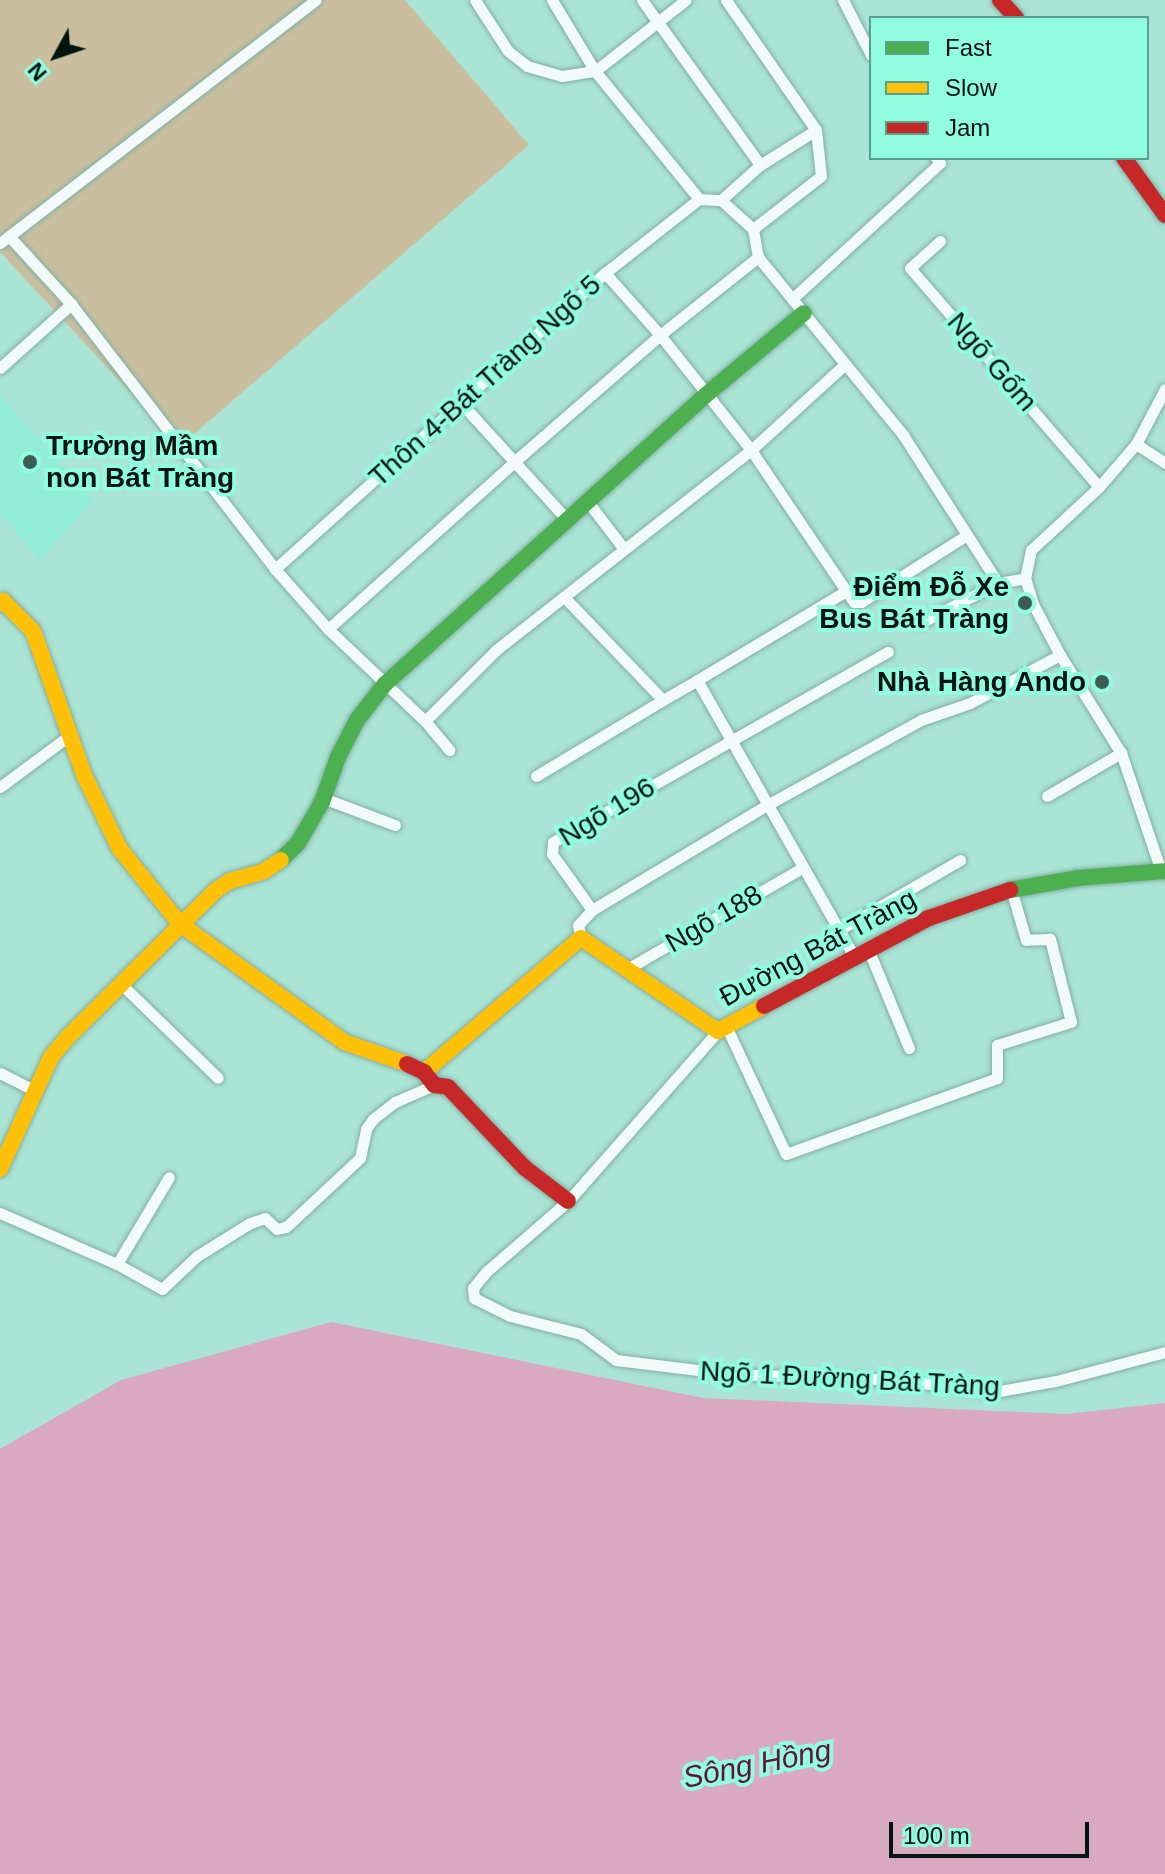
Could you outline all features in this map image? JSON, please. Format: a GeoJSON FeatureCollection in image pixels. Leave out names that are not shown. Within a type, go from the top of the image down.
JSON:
{"type":"FeatureCollection","features":[{"type":"Feature","properties":{"kind":"street"},"geometry":{"type":"LineString","coordinates":[[315,0],[4,240],[71,304],[275,569],[328,629],[425,721],[449,750]]}},
{"type":"Feature","properties":{"kind":"street"},"geometry":{"type":"LineString","coordinates":[[475,0],[508,51],[527,66],[562,76],[595,71],[686,0]]}},
{"type":"Feature","properties":{"kind":"street"},"geometry":{"type":"LineString","coordinates":[[552,0],[595,71],[699,199],[721,200],[753,229],[758,257],[903,435],[998,583]]}},
{"type":"Feature","properties":{"kind":"street"},"geometry":{"type":"LineString","coordinates":[[642,0],[760,165]]}},
{"type":"Feature","properties":{"kind":"street"},"geometry":{"type":"LineString","coordinates":[[726,0],[816,130],[821,176],[753,229]]}},
{"type":"Feature","properties":{"kind":"street"},"geometry":{"type":"LineString","coordinates":[[843,0],[869,51]]}},
{"type":"Feature","properties":{"kind":"street"},"geometry":{"type":"LineString","coordinates":[[1000,0],[1014,16]]}},
{"type":"Feature","properties":{"kind":"street"},"geometry":{"type":"LineString","coordinates":[[721,200],[760,165],[816,130]]}},
{"type":"Feature","properties":{"kind":"street"},"geometry":{"type":"LineString","coordinates":[[792,299],[940,163],[938,160]]}},
{"type":"Feature","properties":{"kind":"street"},"geometry":{"type":"LineString","coordinates":[[1125,160],[1165,215]]}},
{"type":"Feature","properties":{"kind":"street","name":"Thôn 4-Bát Tràng Ngõ 5"},"geometry":{"type":"LineString","coordinates":[[275,569],[605,273],[699,199]]}},
{"type":"Feature","properties":{"kind":"street","name":"Ngõ Gốm"},"geometry":{"type":"LineString","coordinates":[[940,241],[910,268],[1099,487]]}},
{"type":"Feature","properties":{"kind":"street"},"geometry":{"type":"LineString","coordinates":[[328,629],[660,335],[758,257]]}},
{"type":"Feature","properties":{"kind":"street"},"geometry":{"type":"LineString","coordinates":[[605,273],[660,335],[751,450],[854,602],[861,602],[967,535]]}},
{"type":"Feature","properties":{"kind":"street"},"geometry":{"type":"LineString","coordinates":[[0,368],[71,304]]}},
{"type":"Feature","properties":{"kind":"street"},"geometry":{"type":"LineString","coordinates":[[0,1169],[51,1057],[68,1037],[180,924],[230,881],[264,871],[287,856],[310,827],[357,720],[385,684],[707,394],[804,313]]}},
{"type":"Feature","properties":{"kind":"street"},"geometry":{"type":"LineString","coordinates":[[425,721],[496,650],[566,599],[624,549],[751,450],[844,365]]}},
{"type":"Feature","properties":{"kind":"street"},"geometry":{"type":"LineString","coordinates":[[1163,871],[1121,753],[1060,655],[1033,604],[1025,578],[1031,550],[1099,487],[1136,444],[1165,389]]}},
{"type":"Feature","properties":{"kind":"street"},"geometry":{"type":"LineString","coordinates":[[462,404],[567,520]]}},
{"type":"Feature","properties":{"kind":"street"},"geometry":{"type":"LineString","coordinates":[[1136,444],[1165,463]]}},
{"type":"Feature","properties":{"kind":"street"},"geometry":{"type":"LineString","coordinates":[[588,502],[624,549]]}},
{"type":"Feature","properties":{"kind":"street"},"geometry":{"type":"LineString","coordinates":[[920,623],[998,583],[1025,578]]}},
{"type":"Feature","properties":{"kind":"street"},"geometry":{"type":"LineString","coordinates":[[536,776],[846,591]]}},
{"type":"Feature","properties":{"kind":"street"},"geometry":{"type":"LineString","coordinates":[[566,599],[663,700]]}},
{"type":"Feature","properties":{"kind":"street"},"geometry":{"type":"LineString","coordinates":[[1,601],[33,631],[84,775],[120,849],[180,924],[290,1000],[344,1042],[448,1087],[525,1168],[568,1201],[722,1029],[786,1154],[997,1078],[997,1045],[1071,1022],[1050,939],[1026,940],[1011,889]]}},
{"type":"Feature","properties":{"kind":"street"},"geometry":{"type":"LineString","coordinates":[[731,739],[888,652]]}},
{"type":"Feature","properties":{"kind":"street"},"geometry":{"type":"LineString","coordinates":[[0,1213],[117,1264],[162,1289],[197,1256],[250,1223],[265,1218],[277,1229],[283,1229],[360,1158],[366,1129],[373,1119],[429,1079],[581,938],[578,925],[592,910],[767,805],[921,720],[970,703],[1060,655]]}},
{"type":"Feature","properties":{"kind":"street"},"geometry":{"type":"LineString","coordinates":[[697,680],[839,930],[862,954],[909,1048]]}},
{"type":"Feature","properties":{"kind":"street"},"geometry":{"type":"LineString","coordinates":[[0,787],[70,735]]}},
{"type":"Feature","properties":{"kind":"street","name":"Ngõ 196"},"geometry":{"type":"LineString","coordinates":[[592,910],[552,854],[551,844],[731,739]]}},
{"type":"Feature","properties":{"kind":"street"},"geometry":{"type":"LineString","coordinates":[[1047,796],[1121,753]]}},
{"type":"Feature","properties":{"kind":"street"},"geometry":{"type":"LineString","coordinates":[[323,798],[395,825]]}},
{"type":"Feature","properties":{"kind":"street"},"geometry":{"type":"LineString","coordinates":[[839,930],[960,860]]}},
{"type":"Feature","properties":{"kind":"street","name":"Ngõ 188"},"geometry":{"type":"LineString","coordinates":[[627,969],[802,868]]}},
{"type":"Feature","properties":{"kind":"street","name":"Đường Bát Tràng"},"geometry":{"type":"LineString","coordinates":[[581,938],[722,1029],[929,918],[1011,889],[1078,878],[1163,871]]}},
{"type":"Feature","properties":{"kind":"street"},"geometry":{"type":"LineString","coordinates":[[120,983],[218,1078]]}},
{"type":"Feature","properties":{"kind":"street"},"geometry":{"type":"LineString","coordinates":[[0,1073],[35,1091]]}},
{"type":"Feature","properties":{"kind":"street"},"geometry":{"type":"LineString","coordinates":[[117,1264],[169,1177]]}},
{"type":"Feature","properties":{"kind":"street","name":"Ngõ 1 Đường Bát Tràng"},"geometry":{"type":"LineString","coordinates":[[568,1201],[486,1272],[473,1288],[474,1298],[483,1306],[510,1316],[581,1334],[616,1360],[730,1374],[898,1380],[994,1392],[1070,1378],[1165,1352]]}},
{"type":"Feature","properties":{"kind":"shaded area"},"geometry":{"type":"Polygon","coordinates":[[[0,0],[405,0],[529,145],[180,446],[0,252],[0,0]]]}},
{"type":"Feature","properties":{"kind":"shaded area","name":"Trường Mầm non Bát Tràng"},"geometry":{"type":"Polygon","coordinates":[[[0,396],[93,500],[40,560],[0,513],[0,396]]]}},
{"type":"Feature","properties":{"kind":"water","name":"Sông Hồng"},"geometry":{"type":"Polygon","coordinates":[[[331,1322],[703,1398],[1066,1414],[1165,1403],[1165,1874],[0,1874],[0,1449],[121,1380],[331,1322]]]}},
{"type":"Feature","properties":{"kind":"traffic: fast"},"geometry":{"type":"LineString","coordinates":[[281,860],[298,843],[322,802],[338,757],[357,720],[385,684],[707,394],[804,313]]}},
{"type":"Feature","properties":{"kind":"traffic: fast"},"geometry":{"type":"LineString","coordinates":[[1010,890],[1078,878],[1165,871]]}},
{"type":"Feature","properties":{"kind":"traffic: slow"},"geometry":{"type":"LineString","coordinates":[[0,603],[3,601],[33,631],[84,775],[120,849],[180,924],[344,1042],[407,1064]]}},
{"type":"Feature","properties":{"kind":"traffic: slow"},"geometry":{"type":"LineString","coordinates":[[0,1169],[51,1057],[68,1037],[216,890],[230,881],[264,871],[281,860]]}},
{"type":"Feature","properties":{"kind":"traffic: slow"},"geometry":{"type":"LineString","coordinates":[[424,1072],[581,938],[718,1031],[764,1006]]}},
{"type":"Feature","properties":{"kind":"traffic: jam"},"geometry":{"type":"LineString","coordinates":[[1000,0],[1014,16]]}},
{"type":"Feature","properties":{"kind":"traffic: jam"},"geometry":{"type":"LineString","coordinates":[[1125,160],[1165,215]]}},
{"type":"Feature","properties":{"kind":"traffic: jam"},"geometry":{"type":"LineString","coordinates":[[764,1006],[929,918],[1010,890]]}},
{"type":"Feature","properties":{"kind":"traffic: jam"},"geometry":{"type":"LineString","coordinates":[[407,1064],[424,1072],[434,1085],[448,1087],[525,1168],[568,1201]]}},
{"type":"Feature","properties":{"kind":"place","name":"Trường Mầm non Bát Tràng"},"geometry":{"type":"Point","coordinates":[30,462]}},
{"type":"Feature","properties":{"kind":"place","name":"Điểm Đỗ Xe Bus Bát Tràng"},"geometry":{"type":"Point","coordinates":[1025,603]}},
{"type":"Feature","properties":{"kind":"place","name":"Nhà Hàng Ando"},"geometry":{"type":"Point","coordinates":[1102,682]}}]}
